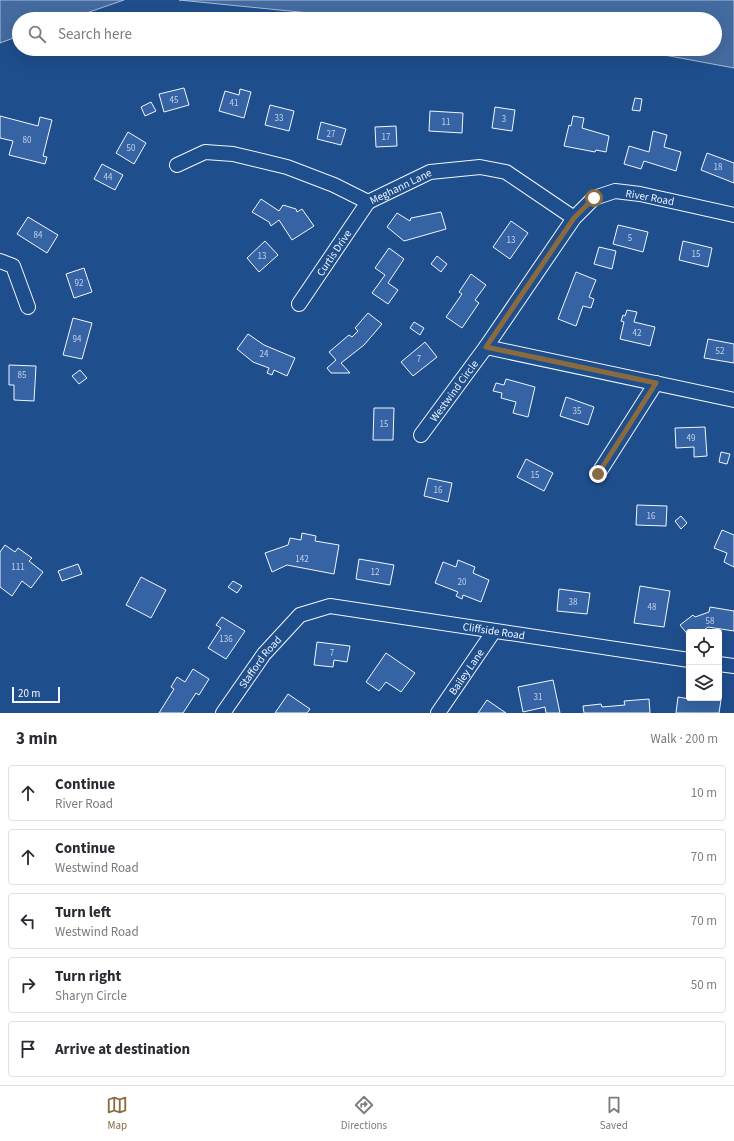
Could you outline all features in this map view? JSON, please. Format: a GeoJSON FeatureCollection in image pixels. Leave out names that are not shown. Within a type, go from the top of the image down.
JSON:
{"type":"FeatureCollection","features":[{"type":"Feature","properties":{"kind":"street","name":"Meghann Lane"},"geometry":{"type":"LineString","coordinates":[[177,165],[205,152],[233,154],[287,167],[334,185],[368,202],[430,172],[480,167],[506,172],[574,218]]}},
{"type":"Feature","properties":{"kind":"street","name":"River Road"},"geometry":{"type":"LineString","coordinates":[[486,347],[574,218],[594,198],[615,191],[640,194],[734,215]]}},
{"type":"Feature","properties":{"kind":"street","name":"Curtis Drive"},"geometry":{"type":"LineString","coordinates":[[299,304],[368,202]]}},
{"type":"Feature","properties":{"kind":"street"},"geometry":{"type":"LineString","coordinates":[[0,261],[13,266],[28,308]]}},
{"type":"Feature","properties":{"kind":"street"},"geometry":{"type":"LineString","coordinates":[[486,347],[734,400]]}},
{"type":"Feature","properties":{"kind":"street","name":"Westwind Circle"},"geometry":{"type":"LineString","coordinates":[[421,435],[486,347]]}},
{"type":"Feature","properties":{"kind":"street"},"geometry":{"type":"LineString","coordinates":[[598,474],[656,383]]}},
{"type":"Feature","properties":{"kind":"street","name":"Cliffside Road"},"geometry":{"type":"LineString","coordinates":[[300,615],[330,606],[686,660]]}},
{"type":"Feature","properties":{"kind":"street","name":"Stafford Road"},"geometry":{"type":"LineString","coordinates":[[223,713],[264,654],[300,615]]}},
{"type":"Feature","properties":{"kind":"street","name":"Bailey Lane"},"geometry":{"type":"LineString","coordinates":[[438,713],[494,631]]}},
{"type":"Feature","properties":{"kind":"street"},"geometry":{"type":"LineString","coordinates":[[722,664],[734,666]]}},
{"type":"Feature","properties":{"kind":"water"},"geometry":{"type":"Polygon","coordinates":[[[0,0],[124,0],[89,12],[12,12],[12,39],[0,43],[0,0]]]}},
{"type":"Feature","properties":{"kind":"water"},"geometry":{"type":"Polygon","coordinates":[[[179,0],[734,0],[734,68],[670,56],[722,56],[722,12],[300,12],[179,0]]]}},
{"type":"Feature","properties":{"kind":"building"},"geometry":{"type":"Polygon","coordinates":[[[184,88],[189,105],[164,112],[159,94],[184,88]]]}},
{"type":"Feature","properties":{"kind":"building"},"geometry":{"type":"Polygon","coordinates":[[[240,89],[251,92],[244,118],[219,111],[225,91],[239,95],[240,89]]]}},
{"type":"Feature","properties":{"kind":"building"},"geometry":{"type":"Polygon","coordinates":[[[635,98],[642,99],[640,111],[632,110],[635,98]]]}},
{"type":"Feature","properties":{"kind":"building"},"geometry":{"type":"Polygon","coordinates":[[[151,102],[156,111],[145,116],[141,107],[151,102]]]}},
{"type":"Feature","properties":{"kind":"building"},"geometry":{"type":"Polygon","coordinates":[[[270,105],[294,111],[289,131],[265,125],[270,105]]]}},
{"type":"Feature","properties":{"kind":"building"},"geometry":{"type":"Polygon","coordinates":[[[495,107],[515,110],[512,131],[492,128],[495,107]]]}},
{"type":"Feature","properties":{"kind":"building"},"geometry":{"type":"Polygon","coordinates":[[[430,111],[463,113],[462,133],[429,131],[430,111]]]}},
{"type":"Feature","properties":{"kind":"building"},"geometry":{"type":"Polygon","coordinates":[[[0,116],[38,126],[40,117],[52,120],[43,156],[47,157],[45,164],[9,155],[13,141],[0,138],[0,116]]]}},
{"type":"Feature","properties":{"kind":"building"},"geometry":{"type":"Polygon","coordinates":[[[573,116],[584,118],[582,128],[609,136],[606,152],[596,150],[595,152],[564,146],[569,125],[571,126],[573,116]]]}},
{"type":"Feature","properties":{"kind":"building"},"geometry":{"type":"Polygon","coordinates":[[[321,122],[346,129],[341,145],[317,139],[321,122]]]}},
{"type":"Feature","properties":{"kind":"building"},"geometry":{"type":"Polygon","coordinates":[[[396,126],[397,146],[376,147],[375,127],[396,126]]]}},
{"type":"Feature","properties":{"kind":"building"},"geometry":{"type":"Polygon","coordinates":[[[653,131],[667,135],[664,147],[681,152],[676,171],[644,161],[641,169],[624,164],[629,146],[649,152],[653,131]]]}},
{"type":"Feature","properties":{"kind":"building"},"geometry":{"type":"Polygon","coordinates":[[[128,132],[146,143],[134,164],[116,153],[128,132]]]}},
{"type":"Feature","properties":{"kind":"building"},"geometry":{"type":"Polygon","coordinates":[[[707,153],[734,163],[734,183],[701,170],[707,153]]]}},
{"type":"Feature","properties":{"kind":"building"},"geometry":{"type":"Polygon","coordinates":[[[102,164],[123,175],[115,190],[94,179],[102,164]]]}},
{"type":"Feature","properties":{"kind":"building"},"geometry":{"type":"Polygon","coordinates":[[[261,199],[279,211],[283,205],[296,209],[297,212],[302,209],[314,226],[292,240],[279,220],[271,226],[269,222],[252,212],[261,199]]]}},
{"type":"Feature","properties":{"kind":"building"},"geometry":{"type":"Polygon","coordinates":[[[441,212],[446,229],[404,241],[387,227],[397,213],[410,221],[411,218],[441,212]]]}},
{"type":"Feature","properties":{"kind":"building"},"geometry":{"type":"Polygon","coordinates":[[[28,217],[58,235],[47,253],[17,234],[28,217]]]}},
{"type":"Feature","properties":{"kind":"building"},"geometry":{"type":"Polygon","coordinates":[[[511,221],[528,233],[510,259],[493,247],[511,221]]]}},
{"type":"Feature","properties":{"kind":"building"},"geometry":{"type":"Polygon","coordinates":[[[618,225],[648,232],[643,252],[613,244],[618,225]]]}},
{"type":"Feature","properties":{"kind":"building"},"geometry":{"type":"Polygon","coordinates":[[[265,241],[278,255],[259,272],[247,258],[265,241]]]}},
{"type":"Feature","properties":{"kind":"building"},"geometry":{"type":"Polygon","coordinates":[[[683,241],[712,248],[708,267],[679,260],[683,241]]]}},
{"type":"Feature","properties":{"kind":"building"},"geometry":{"type":"Polygon","coordinates":[[[599,247],[616,251],[612,269],[594,264],[599,247]]]}},
{"type":"Feature","properties":{"kind":"building"},"geometry":{"type":"Polygon","coordinates":[[[389,248],[404,259],[388,283],[398,290],[388,304],[372,293],[385,275],[375,268],[389,248]]]}},
{"type":"Feature","properties":{"kind":"building"},"geometry":{"type":"Polygon","coordinates":[[[437,256],[447,264],[441,272],[431,264],[437,256]]]}},
{"type":"Feature","properties":{"kind":"building"},"geometry":{"type":"Polygon","coordinates":[[[84,268],[92,292],[74,298],[66,274],[84,268]]]}},
{"type":"Feature","properties":{"kind":"building"},"geometry":{"type":"Polygon","coordinates":[[[576,272],[596,280],[589,297],[594,299],[591,308],[583,306],[576,326],[558,319],[576,272]]]}},
{"type":"Feature","properties":{"kind":"building"},"geometry":{"type":"Polygon","coordinates":[[[471,274],[486,285],[475,300],[479,303],[462,328],[446,317],[462,294],[459,292],[471,274]]]}},
{"type":"Feature","properties":{"kind":"building"},"geometry":{"type":"Polygon","coordinates":[[[627,310],[637,312],[634,322],[655,327],[650,346],[620,339],[624,322],[621,321],[627,310]]]}},
{"type":"Feature","properties":{"kind":"building"},"geometry":{"type":"Polygon","coordinates":[[[368,313],[382,324],[364,345],[341,363],[350,373],[331,373],[327,368],[336,360],[329,352],[349,335],[352,337],[358,331],[355,328],[368,313]]]}},
{"type":"Feature","properties":{"kind":"building"},"geometry":{"type":"Polygon","coordinates":[[[73,318],[92,323],[82,359],[63,355],[73,318]]]}},
{"type":"Feature","properties":{"kind":"building"},"geometry":{"type":"Polygon","coordinates":[[[414,322],[424,328],[420,335],[410,328],[414,322]]]}},
{"type":"Feature","properties":{"kind":"building"},"geometry":{"type":"Polygon","coordinates":[[[248,334],[264,345],[295,358],[287,376],[274,370],[272,375],[267,373],[269,368],[253,362],[237,349],[248,334]]]}},
{"type":"Feature","properties":{"kind":"building"},"geometry":{"type":"Polygon","coordinates":[[[708,339],[734,344],[734,363],[704,358],[708,339]]]}},
{"type":"Feature","properties":{"kind":"building"},"geometry":{"type":"Polygon","coordinates":[[[425,342],[437,357],[413,376],[401,362],[425,342]]]}},
{"type":"Feature","properties":{"kind":"building"},"geometry":{"type":"Polygon","coordinates":[[[9,365],[36,366],[34,401],[14,400],[14,385],[9,385],[9,365]]]}},
{"type":"Feature","properties":{"kind":"building"},"geometry":{"type":"Polygon","coordinates":[[[80,370],[87,378],[79,384],[72,376],[80,370]]]}},
{"type":"Feature","properties":{"kind":"building"},"geometry":{"type":"Polygon","coordinates":[[[506,379],[535,387],[528,417],[513,413],[516,402],[501,398],[502,393],[493,391],[496,383],[504,385],[506,379]]]}},
{"type":"Feature","properties":{"kind":"building"},"geometry":{"type":"Polygon","coordinates":[[[566,397],[594,407],[588,425],[560,416],[566,397]]]}},
{"type":"Feature","properties":{"kind":"building"},"geometry":{"type":"Polygon","coordinates":[[[374,408],[394,408],[393,440],[373,440],[374,408]]]}},
{"type":"Feature","properties":{"kind":"building"},"geometry":{"type":"Polygon","coordinates":[[[705,427],[707,456],[694,457],[694,447],[676,448],[675,428],[705,427]]]}},
{"type":"Feature","properties":{"kind":"building"},"geometry":{"type":"Polygon","coordinates":[[[721,452],[730,454],[727,464],[719,462],[721,452]]]}},
{"type":"Feature","properties":{"kind":"building"},"geometry":{"type":"Polygon","coordinates":[[[526,459],[553,473],[544,491],[517,477],[526,459]]]}},
{"type":"Feature","properties":{"kind":"building"},"geometry":{"type":"Polygon","coordinates":[[[428,478],[452,483],[448,502],[424,496],[428,478]]]}},
{"type":"Feature","properties":{"kind":"building"},"geometry":{"type":"Polygon","coordinates":[[[637,505],[667,506],[666,526],[636,525],[637,505]]]}},
{"type":"Feature","properties":{"kind":"building"},"geometry":{"type":"Polygon","coordinates":[[[681,516],[687,523],[681,529],[675,521],[681,516]]]}},
{"type":"Feature","properties":{"kind":"building"},"geometry":{"type":"Polygon","coordinates":[[[722,530],[734,535],[734,567],[724,562],[727,553],[714,548],[722,530]]]}},
{"type":"Feature","properties":{"kind":"building"},"geometry":{"type":"Polygon","coordinates":[[[302,533],[316,536],[315,541],[339,545],[334,574],[287,565],[272,572],[265,553],[288,545],[290,538],[301,540],[302,533]]]}},
{"type":"Feature","properties":{"kind":"building"},"geometry":{"type":"Polygon","coordinates":[[[5,545],[15,552],[18,548],[32,558],[29,561],[43,572],[31,588],[22,581],[12,596],[0,587],[0,552],[5,545]]]}},
{"type":"Feature","properties":{"kind":"building"},"geometry":{"type":"Polygon","coordinates":[[[359,559],[394,565],[390,585],[356,579],[359,559]]]}},
{"type":"Feature","properties":{"kind":"building"},"geometry":{"type":"Polygon","coordinates":[[[458,560],[475,567],[473,573],[489,580],[481,602],[463,595],[462,599],[456,596],[458,592],[435,583],[443,562],[456,567],[458,560]]]}},
{"type":"Feature","properties":{"kind":"building"},"geometry":{"type":"Polygon","coordinates":[[[78,564],[82,574],[62,581],[58,571],[78,564]]]}},
{"type":"Feature","properties":{"kind":"building"},"geometry":{"type":"Polygon","coordinates":[[[141,577],[166,590],[151,618],[126,605],[141,577]]]}},
{"type":"Feature","properties":{"kind":"building"},"geometry":{"type":"Polygon","coordinates":[[[233,581],[242,586],[237,593],[228,587],[233,581]]]}},
{"type":"Feature","properties":{"kind":"building"},"geometry":{"type":"Polygon","coordinates":[[[640,586],[670,591],[664,627],[634,623],[640,586]]]}},
{"type":"Feature","properties":{"kind":"building"},"geometry":{"type":"Polygon","coordinates":[[[559,589],[590,593],[587,614],[557,611],[559,589]]]}},
{"type":"Feature","properties":{"kind":"building"},"geometry":{"type":"Polygon","coordinates":[[[710,607],[734,611],[734,631],[708,627],[705,629],[686,629],[686,632],[680,625],[693,615],[695,617],[709,612],[710,607]]]}},
{"type":"Feature","properties":{"kind":"building"},"geometry":{"type":"Polygon","coordinates":[[[222,617],[245,631],[226,659],[208,648],[221,628],[216,625],[222,617]]]}},
{"type":"Feature","properties":{"kind":"building"},"geometry":{"type":"Polygon","coordinates":[[[317,642],[350,646],[347,662],[334,660],[333,667],[314,665],[317,642]]]}},
{"type":"Feature","properties":{"kind":"building"},"geometry":{"type":"Polygon","coordinates":[[[386,653],[415,673],[401,692],[386,682],[379,691],[366,682],[386,653]]]}},
{"type":"Feature","properties":{"kind":"building"},"geometry":{"type":"Polygon","coordinates":[[[193,669],[209,679],[199,695],[196,693],[183,713],[159,713],[174,689],[171,687],[177,677],[185,682],[193,669]]]}},
{"type":"Feature","properties":{"kind":"building"},"geometry":{"type":"Polygon","coordinates":[[[553,680],[560,713],[546,713],[545,707],[523,712],[518,687],[553,680]]]}},
{"type":"Feature","properties":{"kind":"building"},"geometry":{"type":"Polygon","coordinates":[[[288,694],[310,709],[307,713],[275,713],[288,694]]]}},
{"type":"Feature","properties":{"kind":"building"},"geometry":{"type":"Polygon","coordinates":[[[678,697],[686,698],[686,701],[721,701],[719,713],[676,713],[678,697]]]}},
{"type":"Feature","properties":{"kind":"building"},"geometry":{"type":"Polygon","coordinates":[[[649,699],[650,713],[584,713],[583,706],[601,704],[602,707],[625,705],[624,701],[649,699]]]}},
{"type":"Feature","properties":{"kind":"building"},"geometry":{"type":"Polygon","coordinates":[[[487,700],[506,713],[478,713],[487,700]]]}},
{"type":"Feature","properties":{"kind":"route"},"geometry":{"type":"LineString","coordinates":[[594,198],[574,218],[486,347],[656,383],[598,474]]}}]}
